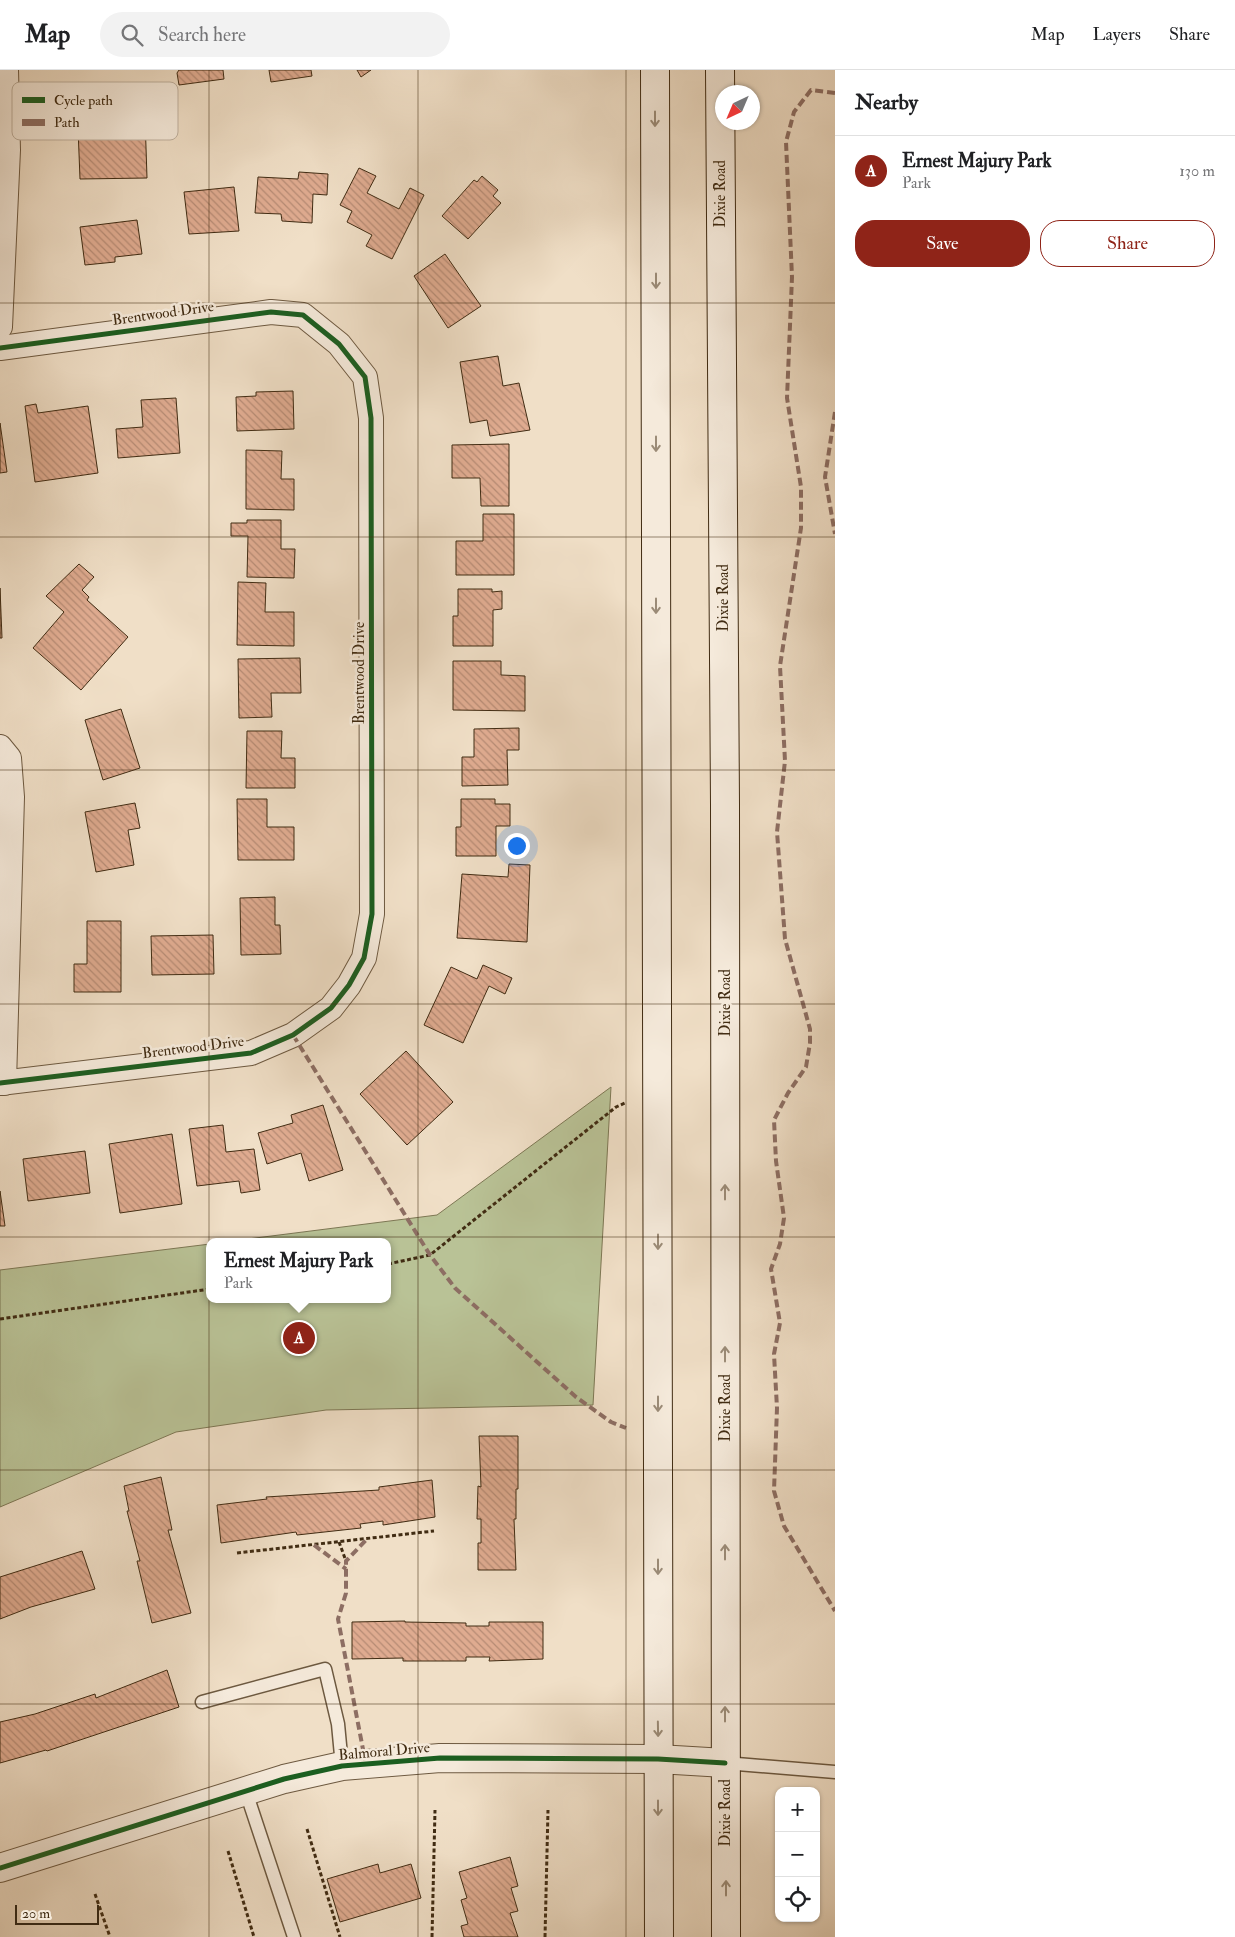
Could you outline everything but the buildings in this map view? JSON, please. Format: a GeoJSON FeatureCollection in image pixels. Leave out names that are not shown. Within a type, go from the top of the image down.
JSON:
{"type":"FeatureCollection","features":[{"type":"Feature","properties":{"kind":"main road"},"geometry":{"type":"LineString","coordinates":[[655,70],[659,1937]]}},
{"type":"Feature","properties":{"kind":"main road","name":"Dixie Road"},"geometry":{"type":"LineString","coordinates":[[720,70],[724,794],[726,1937]]}},
{"type":"Feature","properties":{"kind":"main road","name":"Balmoral Drive"},"geometry":{"type":"LineString","coordinates":[[0,1868],[284,1779],[342,1766],[440,1758],[658,1759],[725,1763]]}},
{"type":"Feature","properties":{"kind":"street"},"geometry":{"type":"LineString","coordinates":[[0,327],[8,150],[6,70]]}},
{"type":"Feature","properties":{"kind":"street","name":"Brentwood Drive"},"geometry":{"type":"LineString","coordinates":[[0,348],[271,312],[303,315],[339,344],[366,377],[372,418],[372,914],[364,958],[349,985],[331,1008],[293,1035],[252,1053],[2,1083]]}},
{"type":"Feature","properties":{"kind":"street"},"geometry":{"type":"LineString","coordinates":[[0,747],[9,758],[12,796],[2,1083]]}},
{"type":"Feature","properties":{"kind":"lane"},"geometry":{"type":"LineString","coordinates":[[202,1702],[325,1670],[338,1724],[342,1766]]}},
{"type":"Feature","properties":{"kind":"lane"},"geometry":{"type":"LineString","coordinates":[[725,1763],[835,1772]]}},
{"type":"Feature","properties":{"kind":"lane"},"geometry":{"type":"LineString","coordinates":[[246,1792],[294,1937]]}},
{"type":"Feature","properties":{"kind":"path"},"geometry":{"type":"LineString","coordinates":[[391,1263],[430,1255],[616,1107],[625,1103]]}},
{"type":"Feature","properties":{"kind":"path"},"geometry":{"type":"LineString","coordinates":[[0,1318],[206,1290]]}},
{"type":"Feature","properties":{"kind":"path"},"geometry":{"type":"LineString","coordinates":[[237,1553],[434,1532]]}},
{"type":"Feature","properties":{"kind":"path"},"geometry":{"type":"LineString","coordinates":[[339,1542],[346,1561]]}},
{"type":"Feature","properties":{"kind":"path"},"geometry":{"type":"LineString","coordinates":[[432,1937],[435,1810]]}},
{"type":"Feature","properties":{"kind":"path"},"geometry":{"type":"LineString","coordinates":[[545,1937],[548,1810]]}},
{"type":"Feature","properties":{"kind":"path"},"geometry":{"type":"LineString","coordinates":[[307,1829],[340,1937]]}},
{"type":"Feature","properties":{"kind":"path"},"geometry":{"type":"LineString","coordinates":[[228,1851],[254,1937]]}},
{"type":"Feature","properties":{"kind":"path"},"geometry":{"type":"LineString","coordinates":[[95,1894],[110,1937]]}},
{"type":"Feature","properties":{"kind":"green space"},"geometry":{"type":"Polygon","coordinates":[[[611,1087],[593,1405],[326,1410],[176,1432],[0,1507],[0,1270],[206,1244],[206,1303],[391,1303],[391,1238],[256,1238],[437,1215],[611,1087]]]}},
{"type":"Feature","properties":{"kind":"marked path"},"geometry":{"type":"LineString","coordinates":[[835,93],[811,90],[794,112],[786,142],[792,277],[787,398],[801,487],[801,528],[780,666],[785,761],[777,832],[785,939],[810,1029],[810,1043],[806,1067],[788,1093],[774,1120],[776,1161],[784,1218],[780,1244],[771,1269],[780,1323],[774,1354],[777,1408],[774,1491],[784,1526],[835,1611]]}},
{"type":"Feature","properties":{"kind":"marked path"},"geometry":{"type":"LineString","coordinates":[[835,412],[825,477],[835,534]]}},
{"type":"Feature","properties":{"kind":"marked path"},"geometry":{"type":"LineString","coordinates":[[293,1035],[430,1255],[455,1288],[576,1397],[611,1422],[626,1428]]}},
{"type":"Feature","properties":{"kind":"marked path"},"geometry":{"type":"LineString","coordinates":[[366,1765],[338,1619],[346,1593],[346,1561],[367,1539]]}},
{"type":"Feature","properties":{"kind":"marked path"},"geometry":{"type":"LineString","coordinates":[[314,1545],[346,1569]]}},
{"type":"Feature","properties":{"kind":"cycle path"},"geometry":{"type":"LineString","coordinates":[[0,348],[271,312],[303,315],[339,344],[365,377],[371,418],[372,914],[364,958],[349,985],[331,1008],[293,1035],[251,1053],[0,1083]]}},
{"type":"Feature","properties":{"kind":"cycle path"},"geometry":{"type":"LineString","coordinates":[[0,1868],[284,1779],[342,1766],[440,1758],[658,1759],[725,1763]]}},
{"type":"Feature","properties":{"kind":"place","name":"Ernest Majury Park"},"geometry":{"type":"Point","coordinates":[299,1338]}}]}
